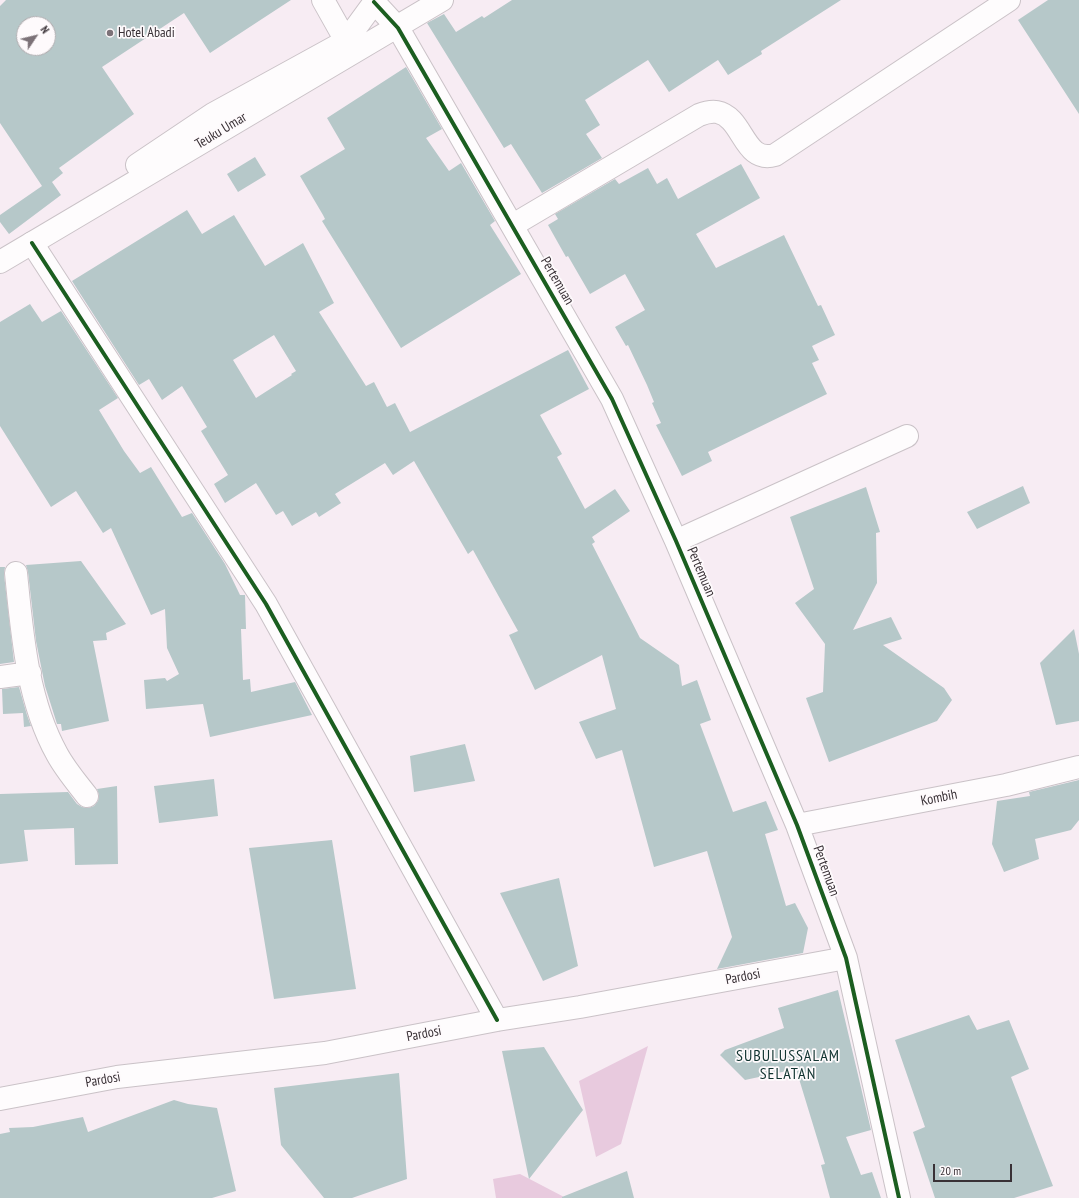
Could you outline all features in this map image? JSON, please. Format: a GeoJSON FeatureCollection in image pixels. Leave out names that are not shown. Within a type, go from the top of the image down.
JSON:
{"type":"FeatureCollection","features":[{"type":"Feature","properties":{"kind":"main road"},"geometry":{"type":"LineString","coordinates":[[324,0],[346,41]]}},
{"type":"Feature","properties":{"kind":"main road","name":"Teuku Umar"},"geometry":{"type":"LineString","coordinates":[[0,262],[398,28],[442,0]]}},
{"type":"Feature","properties":{"kind":"main road"},"geometry":{"type":"LineString","coordinates":[[513,225],[699,115],[716,112],[722,114],[731,120],[754,151],[760,156],[767,157],[775,155],[1009,0]]}},
{"type":"Feature","properties":{"kind":"main road"},"geometry":{"type":"LineString","coordinates":[[0,247],[144,160],[213,114],[346,41],[375,1]]}},
{"type":"Feature","properties":{"kind":"main road","name":"Pertemuan"},"geometry":{"type":"LineString","coordinates":[[375,1],[398,28],[612,399],[676,541],[797,826],[846,958],[899,1198]]}},
{"type":"Feature","properties":{"kind":"main road"},"geometry":{"type":"LineString","coordinates":[[32,243],[266,604],[497,1020]]}},
{"type":"Feature","properties":{"kind":"main road"},"geometry":{"type":"LineString","coordinates":[[676,541],[907,436]]}},
{"type":"Feature","properties":{"kind":"main road"},"geometry":{"type":"LineString","coordinates":[[16,573],[21,622],[39,713],[57,755],[87,796]]}},
{"type":"Feature","properties":{"kind":"main road"},"geometry":{"type":"LineString","coordinates":[[0,677],[30,673]]}},
{"type":"Feature","properties":{"kind":"main road","name":"Kombih"},"geometry":{"type":"LineString","coordinates":[[797,826],[1006,785],[1079,767]]}},
{"type":"Feature","properties":{"kind":"main road","name":"Pardosi"},"geometry":{"type":"LineString","coordinates":[[0,1099],[117,1076],[325,1053],[497,1020],[580,1008],[846,958]]}},
{"type":"Feature","properties":{"kind":"shaded area"},"geometry":{"type":"Polygon","coordinates":[[[648,1046],[621,1144],[596,1157],[579,1081],[648,1046]]]}},
{"type":"Feature","properties":{"kind":"shaded area"},"geometry":{"type":"Polygon","coordinates":[[[520,1174],[566,1198],[496,1198],[493,1179],[520,1174]]]}},
{"type":"Feature","properties":{"kind":"building"},"geometry":{"type":"Polygon","coordinates":[[[6,0],[291,0],[210,53],[184,13],[102,67],[134,114],[59,168],[63,173],[52,182],[61,195],[9,234],[0,222],[0,215],[42,186],[0,123],[0,6],[6,0]]]}},
{"type":"Feature","properties":{"kind":"building"},"geometry":{"type":"Polygon","coordinates":[[[512,0],[841,0],[761,51],[762,54],[728,75],[718,60],[669,92],[648,60],[585,100],[600,125],[586,134],[602,158],[542,193],[511,144],[504,148],[427,23],[444,14],[456,32],[482,16],[484,18],[512,0]]]}},
{"type":"Feature","properties":{"kind":"building"},"geometry":{"type":"Polygon","coordinates":[[[1048,0],[1079,0],[1079,114],[1018,20],[1048,0]]]}},
{"type":"Feature","properties":{"kind":"building"},"geometry":{"type":"Polygon","coordinates":[[[406,67],[442,129],[426,138],[449,171],[461,163],[495,221],[490,225],[521,274],[401,348],[322,221],[325,219],[300,176],[345,149],[327,118],[406,67]]]}},
{"type":"Feature","properties":{"kind":"building"},"geometry":{"type":"Polygon","coordinates":[[[255,157],[266,175],[238,192],[227,174],[255,157]]]}},
{"type":"Feature","properties":{"kind":"building"},"geometry":{"type":"Polygon","coordinates":[[[741,164],[760,198],[696,234],[716,268],[784,235],[818,306],[821,305],[835,335],[812,346],[819,360],[812,363],[827,394],[708,452],[712,461],[682,476],[656,425],[661,423],[652,403],[654,402],[647,385],[628,345],[626,346],[615,327],[645,310],[625,274],[590,294],[568,256],[566,257],[548,225],[558,219],[555,214],[615,179],[619,184],[648,168],[657,184],[667,178],[678,199],[741,164]]]}},
{"type":"Feature","properties":{"kind":"building"},"geometry":{"type":"Polygon","coordinates":[[[187,210],[202,234],[234,215],[265,266],[303,243],[334,303],[319,312],[366,386],[374,382],[387,407],[395,403],[410,432],[568,350],[589,389],[540,415],[562,454],[557,457],[585,509],[615,489],[630,511],[592,537],[595,542],[592,544],[640,638],[679,665],[682,686],[697,680],[711,720],[700,724],[733,812],[766,801],[778,830],[765,834],[786,906],[795,903],[808,928],[803,953],[717,969],[732,937],[707,851],[654,867],[622,750],[596,759],[579,722],[616,709],[602,655],[535,690],[509,635],[518,631],[473,550],[468,554],[414,461],[393,475],[385,463],[335,494],[341,503],[319,517],[316,512],[292,526],[283,511],[276,515],[256,483],[225,503],[214,484],[228,475],[201,431],[207,427],[182,386],[162,400],[149,379],[139,385],[72,281],[187,210]],[[274,335],[233,360],[256,398],[296,371],[274,335]]]}},
{"type":"Feature","properties":{"kind":"building"},"geometry":{"type":"Polygon","coordinates":[[[30,304],[42,322],[61,311],[118,398],[99,410],[124,451],[140,473],[151,467],[182,517],[192,513],[225,564],[240,595],[245,595],[246,629],[241,629],[243,680],[250,679],[251,692],[295,682],[312,715],[210,737],[203,704],[146,709],[144,680],[165,678],[167,681],[179,674],[167,648],[165,609],[151,615],[111,528],[103,533],[76,491],[51,507],[0,426],[0,322],[30,304]]]}},
{"type":"Feature","properties":{"kind":"building"},"geometry":{"type":"Polygon","coordinates":[[[1023,486],[1030,503],[977,529],[967,512],[1023,486]]]}},
{"type":"Feature","properties":{"kind":"building"},"geometry":{"type":"Polygon","coordinates":[[[866,487],[880,532],[876,533],[877,583],[853,630],[891,617],[902,639],[883,645],[944,688],[952,700],[937,721],[829,762],[806,698],[823,692],[825,644],[795,603],[814,589],[790,517],[866,487]]]}},
{"type":"Feature","properties":{"kind":"building"},"geometry":{"type":"Polygon","coordinates":[[[81,561],[126,624],[106,633],[107,640],[93,641],[109,721],[62,731],[61,724],[57,724],[45,686],[36,641],[26,565],[81,561]]]}},
{"type":"Feature","properties":{"kind":"building"},"geometry":{"type":"Polygon","coordinates":[[[0,567],[5,567],[4,574],[14,662],[0,664],[0,567]]]}},
{"type":"Feature","properties":{"kind":"building"},"geometry":{"type":"Polygon","coordinates":[[[1074,629],[1079,654],[1079,721],[1056,725],[1040,663],[1074,629]]]}},
{"type":"Feature","properties":{"kind":"building"},"geometry":{"type":"Polygon","coordinates":[[[19,687],[31,726],[24,727],[23,713],[3,714],[2,689],[19,687]]]}},
{"type":"Feature","properties":{"kind":"building"},"geometry":{"type":"Polygon","coordinates":[[[465,744],[475,781],[414,792],[410,756],[465,744]]]}},
{"type":"Feature","properties":{"kind":"building"},"geometry":{"type":"Polygon","coordinates":[[[214,779],[218,816],[159,823],[154,786],[214,779]]]}},
{"type":"Feature","properties":{"kind":"building"},"geometry":{"type":"Polygon","coordinates":[[[1079,780],[1079,820],[1071,830],[1035,839],[1039,859],[1004,872],[992,844],[997,801],[1030,796],[1029,792],[1079,780]]]}},
{"type":"Feature","properties":{"kind":"building"},"geometry":{"type":"Polygon","coordinates":[[[117,786],[118,864],[75,865],[74,828],[24,830],[28,861],[0,864],[0,794],[68,792],[77,804],[88,808],[94,806],[98,801],[99,795],[97,789],[117,786]]]}},
{"type":"Feature","properties":{"kind":"building"},"geometry":{"type":"Polygon","coordinates":[[[332,840],[356,989],[274,999],[249,848],[332,840]]]}},
{"type":"Feature","properties":{"kind":"building"},"geometry":{"type":"Polygon","coordinates":[[[559,878],[578,966],[543,981],[500,893],[559,878]]]}},
{"type":"Feature","properties":{"kind":"building"},"geometry":{"type":"Polygon","coordinates":[[[838,990],[871,1130],[846,1137],[861,1175],[872,1172],[881,1198],[830,1198],[821,1165],[825,1164],[796,1069],[745,1080],[720,1055],[725,1050],[784,1028],[778,1008],[838,990]]]}},
{"type":"Feature","properties":{"kind":"building"},"geometry":{"type":"Polygon","coordinates":[[[969,1015],[977,1030],[1009,1020],[1029,1069],[1011,1077],[1053,1186],[1014,1198],[935,1198],[913,1132],[925,1127],[895,1040],[969,1015]]]}},
{"type":"Feature","properties":{"kind":"building"},"geometry":{"type":"Polygon","coordinates":[[[544,1047],[583,1110],[529,1179],[502,1051],[544,1047]]]}},
{"type":"Feature","properties":{"kind":"building"},"geometry":{"type":"Polygon","coordinates":[[[399,1073],[407,1179],[352,1198],[324,1198],[281,1145],[274,1088],[399,1073]]]}},
{"type":"Feature","properties":{"kind":"building"},"geometry":{"type":"Polygon","coordinates":[[[174,1100],[188,1104],[217,1108],[236,1191],[212,1198],[0,1198],[0,1134],[10,1132],[9,1128],[33,1127],[83,1117],[88,1132],[174,1100]]]}},
{"type":"Feature","properties":{"kind":"building"},"geometry":{"type":"Polygon","coordinates":[[[627,1171],[634,1198],[562,1198],[562,1197],[627,1171]]]}},
{"type":"Feature","properties":{"kind":"cycle path"},"geometry":{"type":"LineString","coordinates":[[374,2],[398,28],[612,399],[676,541],[797,825],[846,958],[899,1198]]}},
{"type":"Feature","properties":{"kind":"cycle path"},"geometry":{"type":"LineString","coordinates":[[32,243],[266,604],[497,1020]]}},
{"type":"Feature","properties":{"kind":"place","name":"Hotel Abadi"},"geometry":{"type":"Point","coordinates":[110,33]}},
{"type":"Feature","properties":{"kind":"district","name":"SUBULUSSALAM SELATAN"},"geometry":{"type":"Point","coordinates":[788,1065]}}]}
